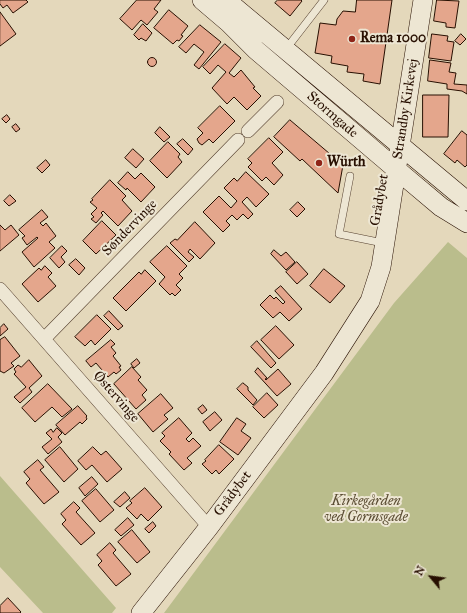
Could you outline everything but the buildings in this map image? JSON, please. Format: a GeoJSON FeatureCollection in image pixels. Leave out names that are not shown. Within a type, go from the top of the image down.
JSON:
{"type":"FeatureCollection","features":[{"type":"Feature","properties":{"kind":"street"},"geometry":{"type":"LineString","coordinates":[[202,0],[229,23],[280,56]]}},
{"type":"Feature","properties":{"kind":"street","name":"Stormgade"},"geometry":{"type":"LineString","coordinates":[[226,0],[280,56],[393,153],[467,202]]}},
{"type":"Feature","properties":{"kind":"street","name":"Strandby Kirkevej"},"geometry":{"type":"LineString","coordinates":[[393,153],[412,0]]}},
{"type":"Feature","properties":{"kind":"street","name":"Strandby Kirkevej"},"geometry":{"type":"LineString","coordinates":[[393,153],[422,0]]}},
{"type":"Feature","properties":{"kind":"street"},"geometry":{"type":"LineString","coordinates":[[248,131],[277,102]]}},
{"type":"Feature","properties":{"kind":"street","name":"Søndervinge"},"geometry":{"type":"LineString","coordinates":[[44,339],[238,140]]}},
{"type":"Feature","properties":{"kind":"street"},"geometry":{"type":"LineString","coordinates":[[393,153],[467,211]]}},
{"type":"Feature","properties":{"kind":"street","name":"Stormgade"},"geometry":{"type":"LineString","coordinates":[[393,153],[441,207],[467,223]]}},
{"type":"Feature","properties":{"kind":"street","name":"Grådybet"},"geometry":{"type":"LineString","coordinates":[[141,613],[209,527],[324,373],[351,320],[370,261],[379,242],[393,153]]}},
{"type":"Feature","properties":{"kind":"street","name":"Østervinge"},"geometry":{"type":"LineString","coordinates":[[0,289],[209,527]]}},
{"type":"Feature","properties":{"kind":"lane"},"geometry":{"type":"LineString","coordinates":[[280,56],[324,0]]}},
{"type":"Feature","properties":{"kind":"lane"},"geometry":{"type":"LineString","coordinates":[[350,176],[339,234],[379,242]]}},
{"type":"Feature","properties":{"kind":"green space","name":"Kirkegården ved Gormsgade"},"geometry":{"type":"Polygon","coordinates":[[[448,242],[467,258],[467,613],[164,613],[394,303],[448,242]]]}},
{"type":"Feature","properties":{"kind":"green space"},"geometry":{"type":"Polygon","coordinates":[[[0,476],[116,608],[112,613],[43,613],[0,567],[0,476]]]}},
{"type":"Feature","properties":{"kind":"place","name":"Rema 1000"},"geometry":{"type":"Point","coordinates":[352,39]}},
{"type":"Feature","properties":{"kind":"place","name":"Würth"},"geometry":{"type":"Point","coordinates":[319,163]}}]}
